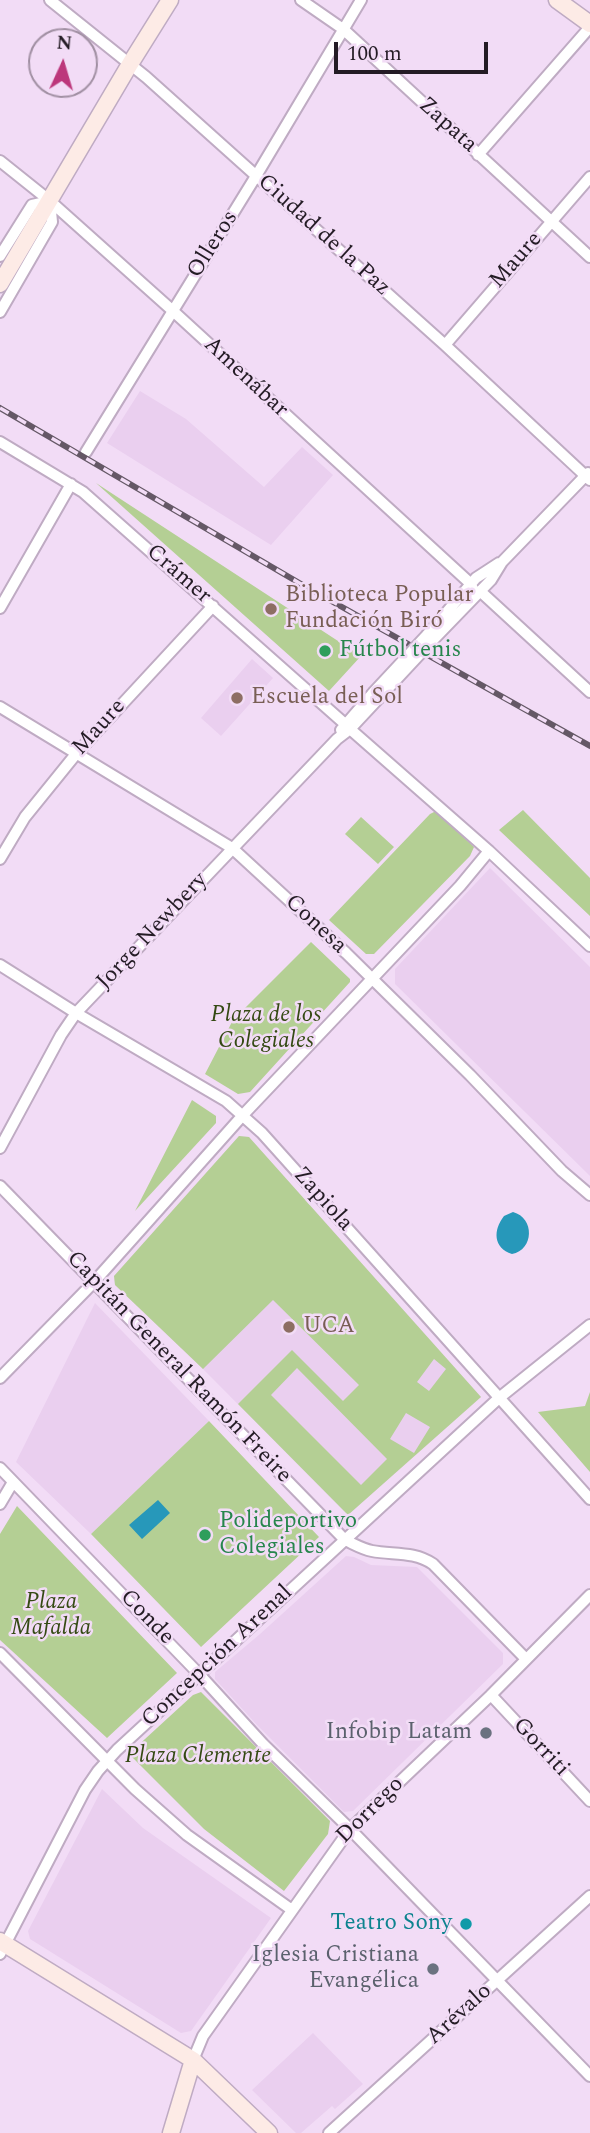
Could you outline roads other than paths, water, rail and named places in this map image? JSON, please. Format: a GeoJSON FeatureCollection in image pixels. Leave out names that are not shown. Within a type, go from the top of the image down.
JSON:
{"type":"FeatureCollection","features":[{"type":"Feature","properties":{"kind":"main road"},"geometry":{"type":"LineString","coordinates":[[0,284],[170,0]]}},
{"type":"Feature","properties":{"kind":"main road"},"geometry":{"type":"LineString","coordinates":[[557,0],[590,25]]}},
{"type":"Feature","properties":{"kind":"main road"},"geometry":{"type":"LineString","coordinates":[[2,1946],[193,2060],[269,2133]]}},
{"type":"Feature","properties":{"kind":"main road"},"geometry":{"type":"LineString","coordinates":[[171,2133],[193,2060]]}},
{"type":"Feature","properties":{"kind":"street","name":"Ciudad de la Paz"},"geometry":{"type":"LineString","coordinates":[[50,0],[130,64],[588,476]]}},
{"type":"Feature","properties":{"kind":"street","name":"Zapata"},"geometry":{"type":"LineString","coordinates":[[301,0],[343,29],[590,257]]}},
{"type":"Feature","properties":{"kind":"street","name":"Olleros"},"geometry":{"type":"LineString","coordinates":[[86,452],[361,0]]}},
{"type":"Feature","properties":{"kind":"street"},"geometry":{"type":"LineString","coordinates":[[478,155],[590,25]]}},
{"type":"Feature","properties":{"kind":"street","name":"Amenábar"},"geometry":{"type":"LineString","coordinates":[[0,161],[50,201],[173,311],[324,452],[590,692]]}},
{"type":"Feature","properties":{"kind":"street","name":"Maure"},"geometry":{"type":"LineString","coordinates":[[445,345],[590,177]]}},
{"type":"Feature","properties":{"kind":"street"},"geometry":{"type":"LineString","coordinates":[[0,256],[32,205],[50,201],[52,222],[0,312]]}},
{"type":"Feature","properties":{"kind":"street","name":"Crámer"},"geometry":{"type":"LineString","coordinates":[[0,442],[83,492],[489,851],[590,946]]}},
{"type":"Feature","properties":{"kind":"street"},"geometry":{"type":"LineString","coordinates":[[429,638],[475,588],[491,580],[502,562],[588,476]]}},
{"type":"Feature","properties":{"kind":"street"},"geometry":{"type":"LineString","coordinates":[[0,607],[71,484]]}},
{"type":"Feature","properties":{"kind":"street"},"geometry":{"type":"LineString","coordinates":[[429,638],[467,603],[475,588]]}},
{"type":"Feature","properties":{"kind":"street","name":"Maure"},"geometry":{"type":"LineString","coordinates":[[0,859],[25,817],[76,754],[213,606]]}},
{"type":"Feature","properties":{"kind":"street","name":"Jorge Newbery"},"geometry":{"type":"LineString","coordinates":[[0,1148],[61,1035],[76,1013],[337,739],[429,638]]}},
{"type":"Feature","properties":{"kind":"street","name":"Conesa"},"geometry":{"type":"LineString","coordinates":[[0,707],[232,848],[371,978],[562,1171],[590,1195]]}},
{"type":"Feature","properties":{"kind":"street"},"geometry":{"type":"LineString","coordinates":[[0,1378],[94,1282],[243,1115],[460,886],[489,851]]}},
{"type":"Feature","properties":{"kind":"street","name":"Zapiola"},"geometry":{"type":"LineString","coordinates":[[0,965],[226,1101],[243,1115],[590,1499]]}},
{"type":"Feature","properties":{"kind":"street","name":"Capitán General Ramón Freire"},"geometry":{"type":"LineString","coordinates":[[0,1186],[345,1540],[373,1551],[425,1558],[526,1659]]}},
{"type":"Feature","properties":{"kind":"street","name":"Concepción Arenal"},"geometry":{"type":"LineString","coordinates":[[2,1946],[85,1790],[107,1760],[499,1398],[590,1325]]}},
{"type":"Feature","properties":{"kind":"street","name":"Conde"},"geometry":{"type":"LineString","coordinates":[[0,1468],[199,1674],[263,1745],[349,1829],[590,2076]]}},
{"type":"Feature","properties":{"kind":"street"},"geometry":{"type":"LineString","coordinates":[[0,1504],[13,1482]]}},
{"type":"Feature","properties":{"kind":"street","name":"Dorrego"},"geometry":{"type":"LineString","coordinates":[[193,2060],[203,2036],[349,1829],[491,1695],[590,1595]]}},
{"type":"Feature","properties":{"kind":"street"},"geometry":{"type":"LineString","coordinates":[[0,1653],[135,1789],[187,1835],[292,1910]]}},
{"type":"Feature","properties":{"kind":"street","name":"Gorriti"},"geometry":{"type":"LineString","coordinates":[[491,1695],[590,1801]]}},
{"type":"Feature","properties":{"kind":"street","name":"Arévalo"},"geometry":{"type":"LineString","coordinates":[[329,2133],[590,1896]]}},
{"type":"Feature","properties":{"kind":"water"},"geometry":{"type":"Polygon","coordinates":[[[513,1212],[525,1221],[529,1234],[525,1247],[512,1254],[501,1248],[497,1233],[500,1221],[513,1212]]]}},
{"type":"Feature","properties":{"kind":"water"},"geometry":{"type":"Polygon","coordinates":[[[158,1500],[170,1513],[142,1539],[129,1525],[158,1500]]]}},
{"type":"Feature","properties":{"kind":"railway"},"geometry":{"type":"LineString","coordinates":[[0,408],[301,584],[590,746]]}},
{"type":"Feature","properties":{"kind":"place","name":"Biblioteca Popular Fundación Biró"},"geometry":{"type":"Point","coordinates":[271,609]}},
{"type":"Feature","properties":{"kind":"place","name":"Fútbol tenis"},"geometry":{"type":"Point","coordinates":[325,651]}},
{"type":"Feature","properties":{"kind":"place","name":"Escuela del Sol"},"geometry":{"type":"Point","coordinates":[237,698]}},
{"type":"Feature","properties":{"kind":"place","name":"UCA"},"geometry":{"type":"Point","coordinates":[289,1327]}},
{"type":"Feature","properties":{"kind":"place","name":"Polideportivo Colegiales"},"geometry":{"type":"Point","coordinates":[205,1535]}},
{"type":"Feature","properties":{"kind":"place","name":"Infobip Latam"},"geometry":{"type":"Point","coordinates":[486,1733]}},
{"type":"Feature","properties":{"kind":"place","name":"Teatro Sony"},"geometry":{"type":"Point","coordinates":[466,1924]}},
{"type":"Feature","properties":{"kind":"place","name":"Iglesia Cristiana Evangélica"},"geometry":{"type":"Point","coordinates":[433,1969]}},
{"type":"Feature","properties":{"kind":"park label","name":"Plaza de los Colegiales"},"geometry":{"type":"Point","coordinates":[266,1029]}},
{"type":"Feature","properties":{"kind":"park label","name":"Plaza Mafalda"},"geometry":{"type":"Point","coordinates":[51,1616]}},
{"type":"Feature","properties":{"kind":"park label","name":"Plaza Clemente"},"geometry":{"type":"Point","coordinates":[198,1757]}}]}
